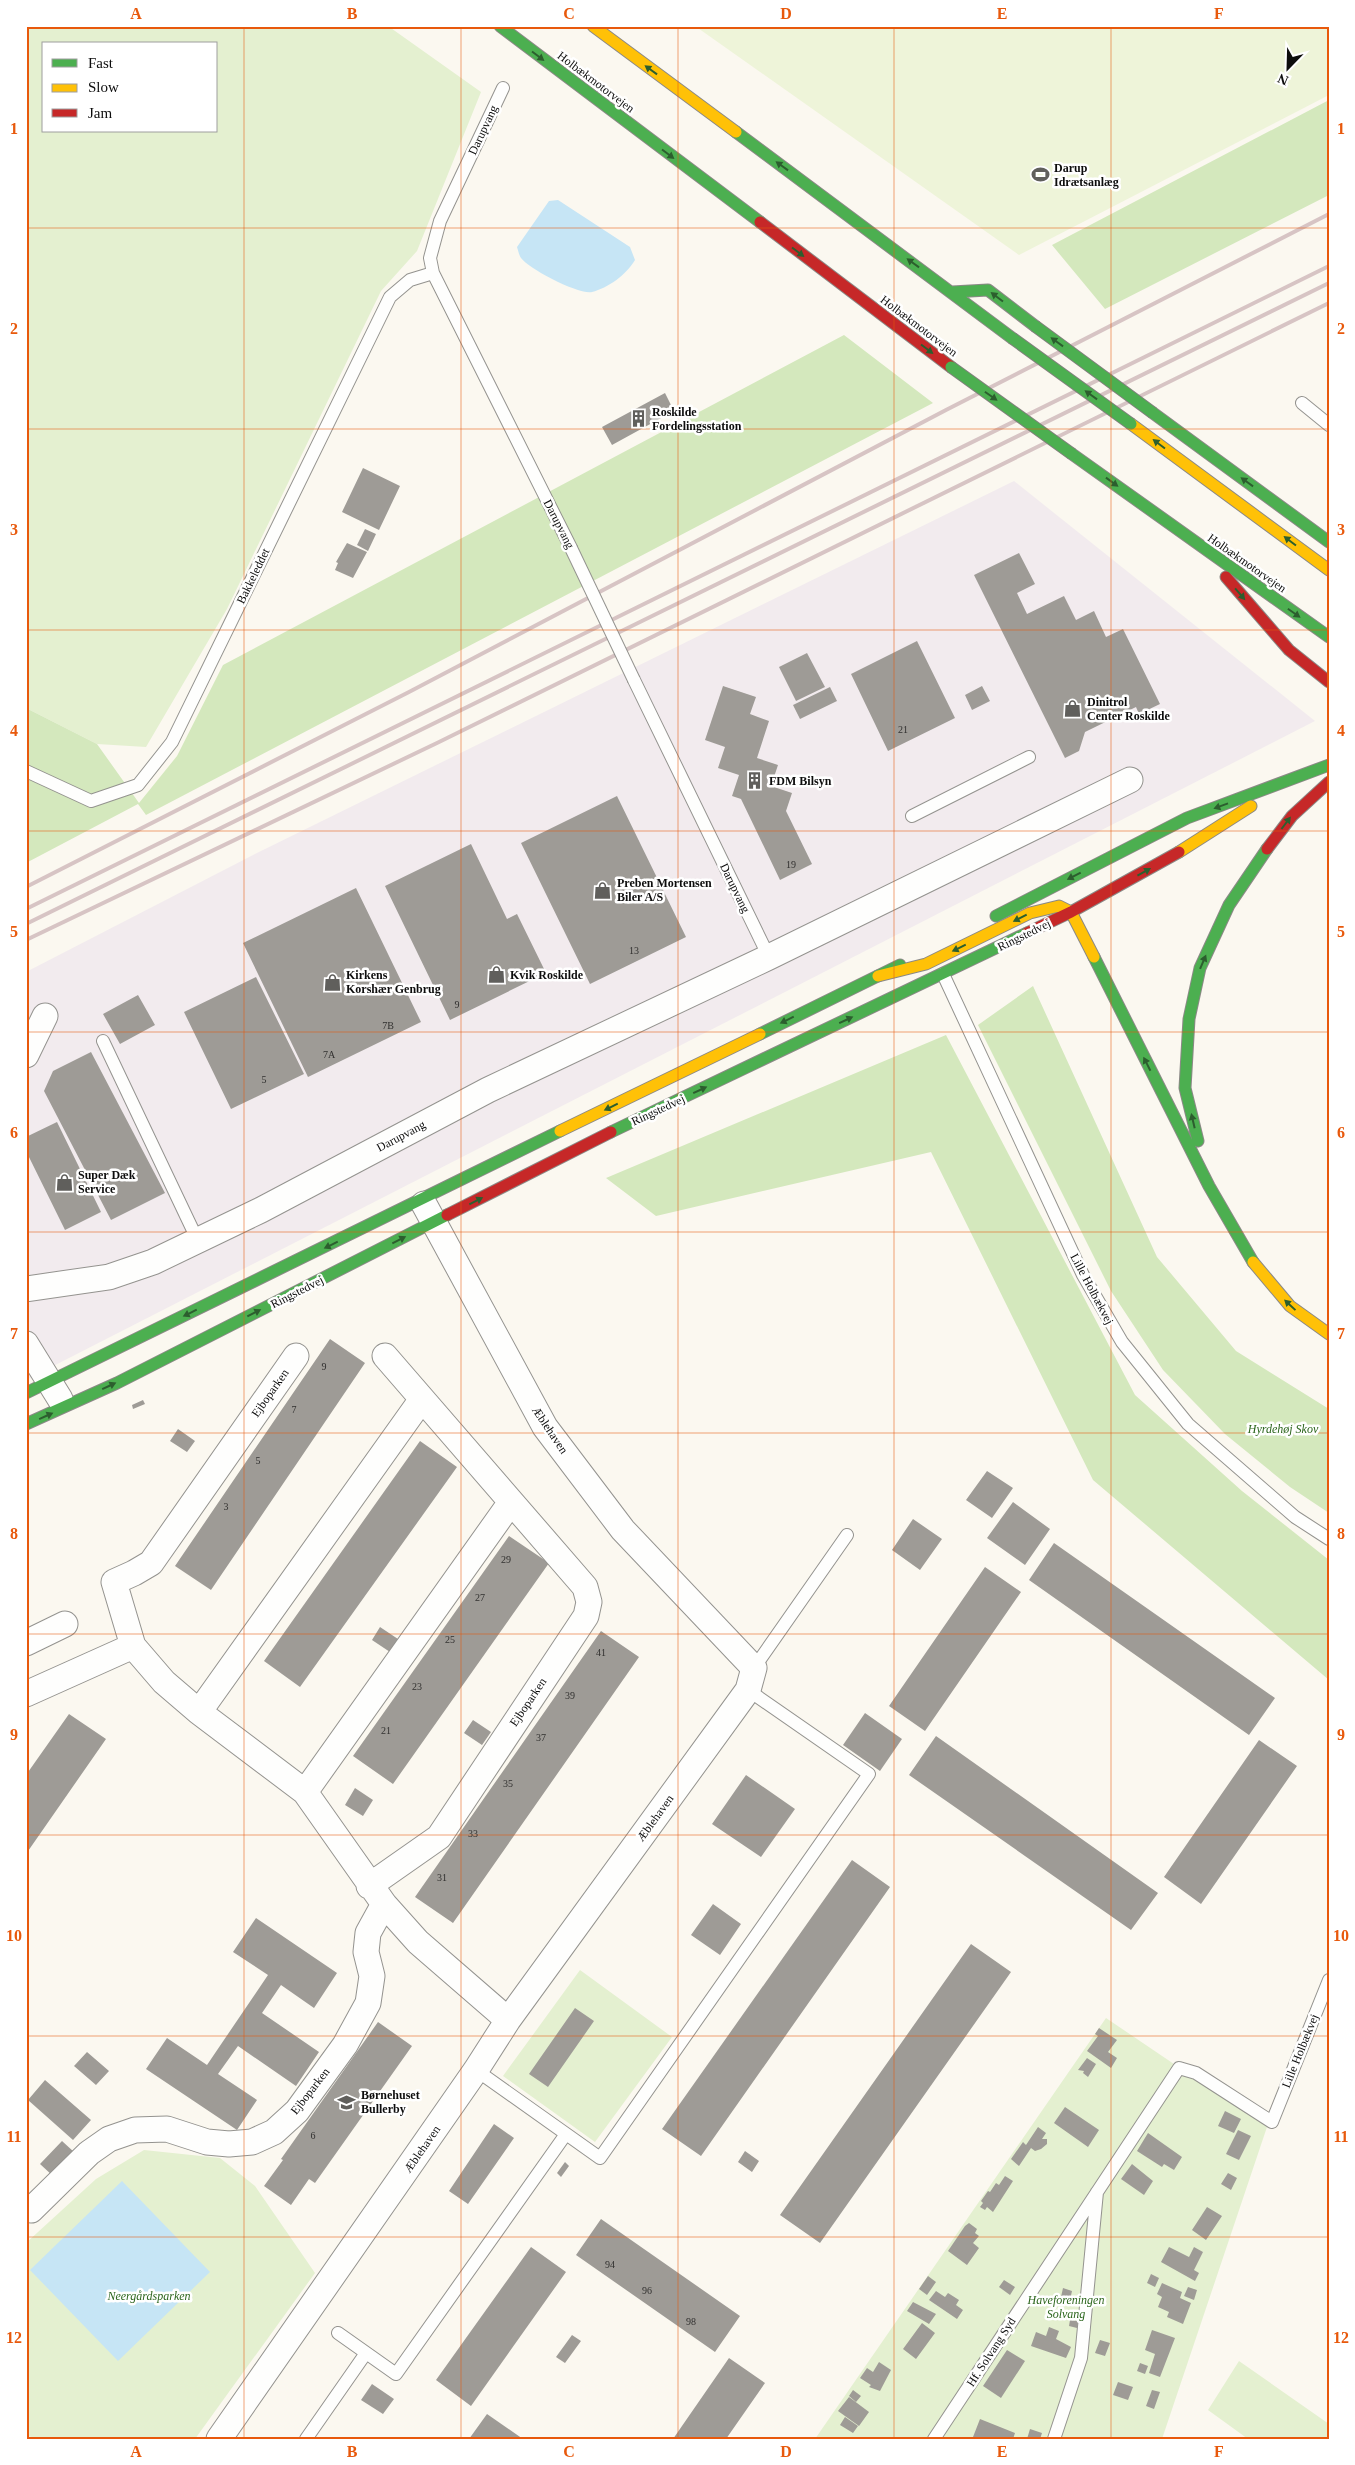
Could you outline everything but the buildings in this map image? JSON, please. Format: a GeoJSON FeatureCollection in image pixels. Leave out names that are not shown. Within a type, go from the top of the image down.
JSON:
{"type":"FeatureCollection","features":[{"type":"Feature","properties":{"kind":"main road","name":"Holbækmotorvejen"},"geometry":{"type":"LineString","coordinates":[[500,26],[951,367],[1329,637]]}},
{"type":"Feature","properties":{"kind":"main road"},"geometry":{"type":"LineString","coordinates":[[593,26],[1012,338],[1329,570]]}},
{"type":"Feature","properties":{"kind":"main road"},"geometry":{"type":"LineString","coordinates":[[952,292],[988,290],[1329,542]]}},
{"type":"Feature","properties":{"kind":"main road"},"geometry":{"type":"LineString","coordinates":[[1197,544],[1289,650],[1329,682]]}},
{"type":"Feature","properties":{"kind":"main road","name":"Ringstedvej"},"geometry":{"type":"LineString","coordinates":[[988,920],[1187,818],[1283,784],[1329,765]]}},
{"type":"Feature","properties":{"kind":"main road"},"geometry":{"type":"LineString","coordinates":[[1208,1186],[1185,1088],[1189,1019],[1200,968],[1229,905],[1263,855],[1292,816],[1329,782]]}},
{"type":"Feature","properties":{"kind":"main road","name":"Ringstedvej"},"geometry":{"type":"LineString","coordinates":[[26,1424],[65,1407],[432,1224],[603,1136],[1071,912],[1201,840],[1283,784]]}},
{"type":"Feature","properties":{"kind":"main road"},"geometry":{"type":"LineString","coordinates":[[878,976],[926,964],[1030,913],[1059,906],[1071,912],[1208,1186],[1247,1256],[1290,1306],[1329,1334]]}},
{"type":"Feature","properties":{"kind":"main road","name":"Ringstedvej"},"geometry":{"type":"LineString","coordinates":[[26,1393],[946,941]]}},
{"type":"Feature","properties":{"kind":"street","name":"Darupvang"},"geometry":{"type":"LineString","coordinates":[[26,1289],[109,1277],[153,1262],[261,1210],[488,1090],[769,957],[1130,780]]}},
{"type":"Feature","properties":{"kind":"street"},"geometry":{"type":"LineString","coordinates":[[26,1054],[45,1016]]}},
{"type":"Feature","properties":{"kind":"street","name":"Æblehaven"},"geometry":{"type":"LineString","coordinates":[[219,2439],[476,2070],[508,2020],[751,1679],[622,1530],[545,1427],[432,1224],[422,1200]]}},
{"type":"Feature","properties":{"kind":"street"},"geometry":{"type":"LineString","coordinates":[[26,1344],[65,1407]]}},
{"type":"Feature","properties":{"kind":"street","name":"Ejboparken"},"geometry":{"type":"LineString","coordinates":[[296,1356],[151,1563],[114,1582],[133,1646],[164,1682],[200,1712],[305,1792],[377,1895],[418,1942],[508,2020]]}},
{"type":"Feature","properties":{"kind":"street","name":"Ejboparken"},"geometry":{"type":"LineString","coordinates":[[31,2210],[89,2153],[109,2139],[135,2130],[167,2129],[207,2142],[229,2144],[252,2142],[274,2132],[297,2111],[345,2044],[368,2003],[372,1976],[366,1952],[368,1933],[377,1895],[439,1837],[586,1616],[589,1602],[585,1587],[385,1356]]}},
{"type":"Feature","properties":{"kind":"street"},"geometry":{"type":"LineString","coordinates":[[200,1712],[422,1399]]}},
{"type":"Feature","properties":{"kind":"street"},"geometry":{"type":"LineString","coordinates":[[305,1792],[511,1502]]}},
{"type":"Feature","properties":{"kind":"street"},"geometry":{"type":"LineString","coordinates":[[26,1643],[65,1624]]}},
{"type":"Feature","properties":{"kind":"street"},"geometry":{"type":"LineString","coordinates":[[26,1694],[133,1646]]}},
{"type":"Feature","properties":{"kind":"lane","name":"Darupvang"},"geometry":{"type":"LineString","coordinates":[[503,88],[440,221],[430,258],[433,273],[572,548],[769,957]]}},
{"type":"Feature","properties":{"kind":"lane","name":"Bakkeleddet"},"geometry":{"type":"LineString","coordinates":[[26,771],[91,802],[138,785],[172,742],[390,296],[410,280],[433,273]]}},
{"type":"Feature","properties":{"kind":"lane"},"geometry":{"type":"LineString","coordinates":[[1302,403],[1329,425]]}},
{"type":"Feature","properties":{"kind":"lane"},"geometry":{"type":"LineString","coordinates":[[912,816],[1029,757]]}},
{"type":"Feature","properties":{"kind":"lane","name":"Lille Holbækvej"},"geometry":{"type":"LineString","coordinates":[[943,974],[1083,1275],[1122,1342],[1188,1424],[1295,1516],[1329,1539]]}},
{"type":"Feature","properties":{"kind":"lane"},"geometry":{"type":"LineString","coordinates":[[103,1041],[198,1241]]}},
{"type":"Feature","properties":{"kind":"lane"},"geometry":{"type":"LineString","coordinates":[[476,2070],[600,2158],[869,1774],[751,1679],[846,1536]]}},
{"type":"Feature","properties":{"kind":"lane","name":"Lille Holbækvej"},"geometry":{"type":"LineString","coordinates":[[1272,2122],[1329,1980]]}},
{"type":"Feature","properties":{"kind":"lane","name":"Hf. Solvang Syd"},"geometry":{"type":"LineString","coordinates":[[934,2439],[1179,2068],[1196,2073],[1272,2122]]}},
{"type":"Feature","properties":{"kind":"lane"},"geometry":{"type":"LineString","coordinates":[[338,2333],[396,2374],[566,2134]]}},
{"type":"Feature","properties":{"kind":"lane","name":"Hf. Solvang Syd"},"geometry":{"type":"LineString","coordinates":[[1054,2439],[1081,2358],[1097,2190]]}},
{"type":"Feature","properties":{"kind":"lane"},"geometry":{"type":"LineString","coordinates":[[306,2439],[366,2353]]}},
{"type":"Feature","properties":{"kind":"shaded area"},"geometry":{"type":"Polygon","coordinates":[[[1014,481],[1315,721],[26,1380],[26,972],[261,851],[1014,481]]]}},
{"type":"Feature","properties":{"kind":"green space"},"geometry":{"type":"Polygon","coordinates":[[[26,26],[388,26],[481,92],[417,251],[381,291],[227,609],[146,747],[97,744],[26,708],[26,26]]]}},
{"type":"Feature","properties":{"kind":"green space","name":"Darup Idrætsanlæg"},"geometry":{"type":"Polygon","coordinates":[[[695,26],[1329,26],[1329,95],[1019,255],[695,26]]]}},
{"type":"Feature","properties":{"kind":"green space"},"geometry":{"type":"Polygon","coordinates":[[[1329,100],[1329,195],[1105,309],[1052,245],[1329,100]]]}},
{"type":"Feature","properties":{"kind":"green space"},"geometry":{"type":"Polygon","coordinates":[[[844,335],[933,403],[146,815],[138,804],[26,863],[26,708],[97,744],[139,803],[177,756],[223,665],[844,335]]]}},
{"type":"Feature","properties":{"kind":"green space","name":"Hyrdehøj Skov"},"geometry":{"type":"Polygon","coordinates":[[[1033,986],[1157,1257],[1236,1351],[1329,1409],[1329,1513],[1290,1487],[1225,1434],[1163,1370],[1111,1291],[978,1025],[1033,986]]]}},
{"type":"Feature","properties":{"kind":"green space"},"geometry":{"type":"Polygon","coordinates":[[[946,1035],[1135,1395],[1242,1491],[1329,1560],[1329,1680],[1093,1480],[931,1152],[656,1216],[606,1178],[946,1035]]]}},
{"type":"Feature","properties":{"kind":"green space"},"geometry":{"type":"Polygon","coordinates":[[[580,1970],[672,2037],[595,2142],[503,2076],[580,1970]]]}},
{"type":"Feature","properties":{"kind":"green space","name":"Haveforeningen Solvang"},"geometry":{"type":"Polygon","coordinates":[[[1106,2018],[1267,2127],[1162,2439],[815,2439],[1106,2018]]]}},
{"type":"Feature","properties":{"kind":"green space","name":"Neergårdsparken"},"geometry":{"type":"Polygon","coordinates":[[[144,2150],[220,2158],[255,2186],[315,2273],[195,2439],[43,2439],[26,2436],[26,2243],[96,2179],[144,2150]]]}},
{"type":"Feature","properties":{"kind":"green space"},"geometry":{"type":"Polygon","coordinates":[[[1239,2361],[1329,2424],[1329,2439],[1248,2439],[1208,2410],[1239,2361]]]}},
{"type":"Feature","properties":{"kind":"water"},"geometry":{"type":"Polygon","coordinates":[[[558,200],[630,247],[635,260],[622,276],[598,290],[586,292],[577,290],[544,274],[521,258],[517,247],[549,201],[558,200]]]}},
{"type":"Feature","properties":{"kind":"water"},"geometry":{"type":"Polygon","coordinates":[[[122,2181],[210,2272],[118,2361],[30,2270],[122,2181]]]}},
{"type":"Feature","properties":{"kind":"railway"},"geometry":{"type":"LineString","coordinates":[[26,887],[409,692],[946,410],[1329,214]]}},
{"type":"Feature","properties":{"kind":"railway"},"geometry":{"type":"LineString","coordinates":[[26,909],[1329,266]]}},
{"type":"Feature","properties":{"kind":"railway"},"geometry":{"type":"LineString","coordinates":[[26,924],[1329,283]]}},
{"type":"Feature","properties":{"kind":"railway"},"geometry":{"type":"LineString","coordinates":[[26,940],[437,743],[1329,303]]}},
{"type":"Feature","properties":{"kind":"traffic: fast"},"geometry":{"type":"LineString","coordinates":[[500,26],[760,222]]}},
{"type":"Feature","properties":{"kind":"traffic: fast"},"geometry":{"type":"LineString","coordinates":[[736,132],[1012,338]]}},
{"type":"Feature","properties":{"kind":"traffic: fast"},"geometry":{"type":"LineString","coordinates":[[952,292],[988,290],[1035,326]]}},
{"type":"Feature","properties":{"kind":"traffic: fast"},"geometry":{"type":"LineString","coordinates":[[1035,326],[1153,413]]}},
{"type":"Feature","properties":{"kind":"traffic: fast"},"geometry":{"type":"LineString","coordinates":[[1012,338],[1131,424]]}},
{"type":"Feature","properties":{"kind":"traffic: fast"},"geometry":{"type":"LineString","coordinates":[[951,367],[1072,454]]}},
{"type":"Feature","properties":{"kind":"traffic: fast"},"geometry":{"type":"LineString","coordinates":[[1153,413],[1329,542]]}},
{"type":"Feature","properties":{"kind":"traffic: fast"},"geometry":{"type":"LineString","coordinates":[[1072,454],[1329,637]]}},
{"type":"Feature","properties":{"kind":"traffic: fast"},"geometry":{"type":"LineString","coordinates":[[996,916],[1187,818],[1329,765]]}},
{"type":"Feature","properties":{"kind":"traffic: fast"},"geometry":{"type":"LineString","coordinates":[[1198,1141],[1185,1088],[1189,1019],[1200,968],[1229,905],[1267,849]]}},
{"type":"Feature","properties":{"kind":"traffic: fast"},"geometry":{"type":"LineString","coordinates":[[611,1132],[1027,933]]}},
{"type":"Feature","properties":{"kind":"traffic: fast"},"geometry":{"type":"LineString","coordinates":[[1094,957],[1209,1186],[1253,1262]]}},
{"type":"Feature","properties":{"kind":"traffic: fast"},"geometry":{"type":"LineString","coordinates":[[760,1034],[900,965]]}},
{"type":"Feature","properties":{"kind":"traffic: fast"},"geometry":{"type":"LineString","coordinates":[[26,1393],[560,1131]]}},
{"type":"Feature","properties":{"kind":"traffic: fast"},"geometry":{"type":"LineString","coordinates":[[26,1424],[117,1383],[447,1215]]}},
{"type":"Feature","properties":{"kind":"traffic: slow"},"geometry":{"type":"LineString","coordinates":[[593,26],[736,132]]}},
{"type":"Feature","properties":{"kind":"traffic: slow"},"geometry":{"type":"LineString","coordinates":[[1131,424],[1329,570]]}},
{"type":"Feature","properties":{"kind":"traffic: slow"},"geometry":{"type":"LineString","coordinates":[[1179,852],[1251,806]]}},
{"type":"Feature","properties":{"kind":"traffic: slow"},"geometry":{"type":"LineString","coordinates":[[878,976],[926,964],[1030,913],[1059,906],[1071,912],[1094,957]]}},
{"type":"Feature","properties":{"kind":"traffic: slow"},"geometry":{"type":"LineString","coordinates":[[560,1131],[760,1034]]}},
{"type":"Feature","properties":{"kind":"traffic: slow"},"geometry":{"type":"LineString","coordinates":[[1253,1262],[1290,1306],[1329,1334]]}},
{"type":"Feature","properties":{"kind":"traffic: jam"},"geometry":{"type":"LineString","coordinates":[[760,222],[951,367]]}},
{"type":"Feature","properties":{"kind":"traffic: jam"},"geometry":{"type":"LineString","coordinates":[[1226,577],[1289,650],[1329,682]]}},
{"type":"Feature","properties":{"kind":"traffic: jam"},"geometry":{"type":"LineString","coordinates":[[1267,849],[1292,816],[1329,782]]}},
{"type":"Feature","properties":{"kind":"traffic: jam"},"geometry":{"type":"LineString","coordinates":[[1027,933],[1071,912],[1179,852]]}},
{"type":"Feature","properties":{"kind":"traffic: jam"},"geometry":{"type":"LineString","coordinates":[[447,1215],[611,1132]]}},
{"type":"Feature","properties":{"kind":"place","name":"Darup Idrætsanlæg"},"geometry":{"type":"Point","coordinates":[1040,175]}},
{"type":"Feature","properties":{"kind":"place","name":"Roskilde Fordelingsstation"},"geometry":{"type":"Point","coordinates":[638,419]}},
{"type":"Feature","properties":{"kind":"place","name":"Dinitrol Center Roskilde"},"geometry":{"type":"Point","coordinates":[1073,709]}},
{"type":"Feature","properties":{"kind":"place","name":"FDM Bilsyn"},"geometry":{"type":"Point","coordinates":[755,781]}},
{"type":"Feature","properties":{"kind":"place","name":"Preben Mortensen Biler A/S"},"geometry":{"type":"Point","coordinates":[603,890]}},
{"type":"Feature","properties":{"kind":"place","name":"Kvik Roskilde"},"geometry":{"type":"Point","coordinates":[496,975]}},
{"type":"Feature","properties":{"kind":"place","name":"Kirkens Korshær Genbrug"},"geometry":{"type":"Point","coordinates":[332,982]}},
{"type":"Feature","properties":{"kind":"place","name":"Super Dæk Service"},"geometry":{"type":"Point","coordinates":[64,1182]}},
{"type":"Feature","properties":{"kind":"place","name":"Børnehuset Bullerby"},"geometry":{"type":"Point","coordinates":[347,2102]}}]}
